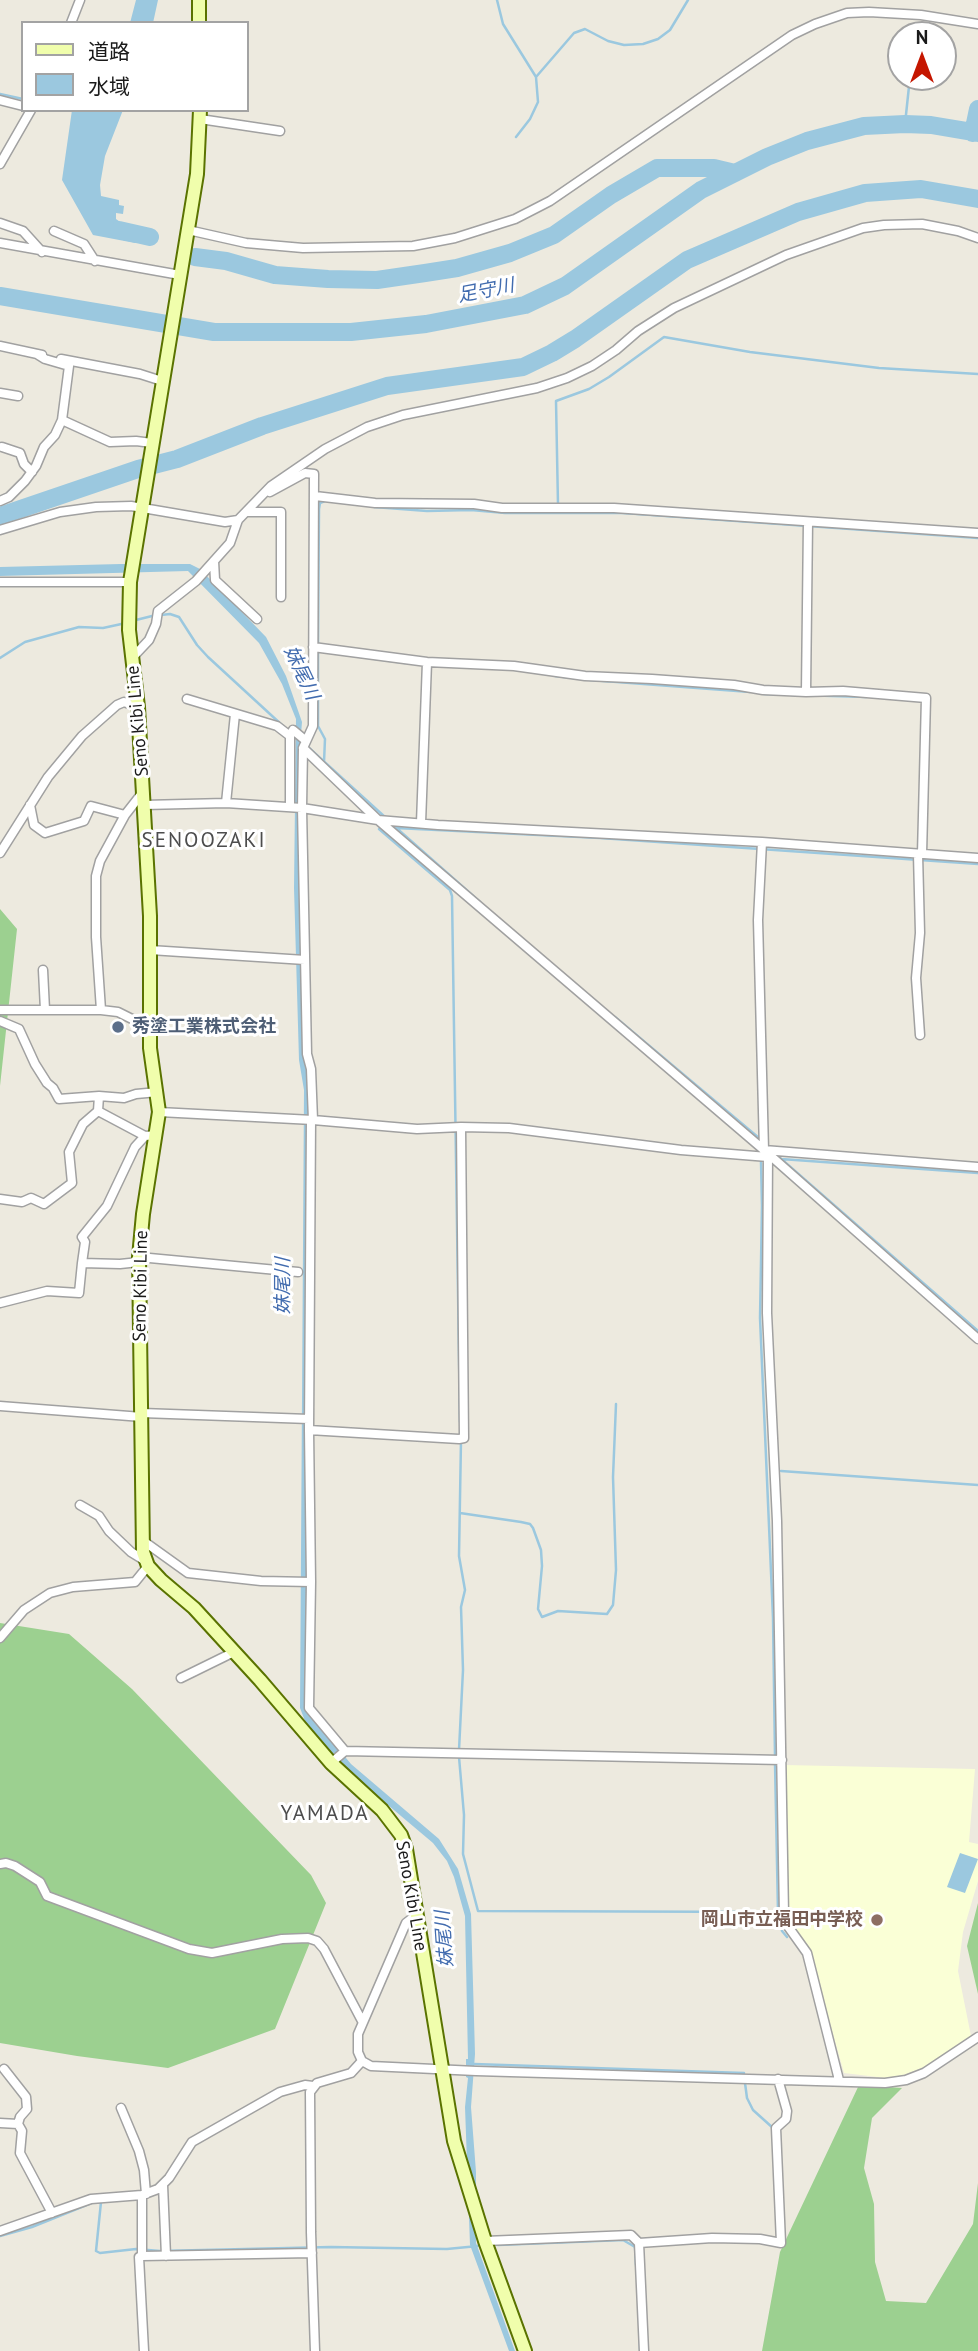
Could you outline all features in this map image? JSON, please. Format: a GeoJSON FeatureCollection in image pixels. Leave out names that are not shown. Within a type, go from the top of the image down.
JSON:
{"type":"FeatureCollection","features":[{"type":"Feature","properties":{"kind":"main road"},"geometry":{"type":"LineString","coordinates":[[199,0],[200,21]]}},
{"type":"Feature","properties":{"kind":"main road","name":"Seno Kibi Line"},"geometry":{"type":"LineString","coordinates":[[200,115],[199,163],[130,579],[129,622],[144,799],[150,950],[150,1048],[159,1112],[151,1135],[139,1259],[142,1541],[146,1563],[161,1580],[194,1608],[332,1762],[382,1810],[401,1835],[406,1849],[449,2119],[459,2162],[525,2351]]}},
{"type":"Feature","properties":{"kind":"street"},"geometry":{"type":"LineString","coordinates":[[72,21],[80,0]]}},
{"type":"Feature","properties":{"kind":"street"},"geometry":{"type":"LineString","coordinates":[[188,230],[246,243],[303,248],[413,246],[455,238],[515,219],[550,201],[792,35],[831,17],[847,13],[892,13],[978,24]]}},
{"type":"Feature","properties":{"kind":"street"},"geometry":{"type":"LineString","coordinates":[[0,100],[21,105]]}},
{"type":"Feature","properties":{"kind":"street"},"geometry":{"type":"LineString","coordinates":[[0,164],[30,112]]}},
{"type":"Feature","properties":{"kind":"street"},"geometry":{"type":"LineString","coordinates":[[200,115],[280,131]]}},
{"type":"Feature","properties":{"kind":"street"},"geometry":{"type":"LineString","coordinates":[[0,223],[23,231],[42,252]]}},
{"type":"Feature","properties":{"kind":"street"},"geometry":{"type":"LineString","coordinates":[[132,658],[149,640],[157,616],[196,581],[230,543],[238,520],[264,494],[325,449],[367,427],[403,415],[537,388],[567,378],[592,366],[674,308],[731,279],[828,239],[863,228],[905,224],[939,227],[978,238]]}},
{"type":"Feature","properties":{"kind":"street"},"geometry":{"type":"LineString","coordinates":[[54,231],[84,244],[95,261]]}},
{"type":"Feature","properties":{"kind":"street"},"geometry":{"type":"LineString","coordinates":[[0,243],[180,278]]}},
{"type":"Feature","properties":{"kind":"street"},"geometry":{"type":"LineString","coordinates":[[0,346],[163,378]]}},
{"type":"Feature","properties":{"kind":"street"},"geometry":{"type":"LineString","coordinates":[[0,501],[9,497],[32,471],[62,420],[69,366],[37,354]]}},
{"type":"Feature","properties":{"kind":"street"},"geometry":{"type":"LineString","coordinates":[[0,393],[18,396]]}},
{"type":"Feature","properties":{"kind":"street"},"geometry":{"type":"LineString","coordinates":[[62,420],[110,442],[136,441],[151,448]]}},
{"type":"Feature","properties":{"kind":"street"},"geometry":{"type":"LineString","coordinates":[[2,447],[20,453],[24,464],[32,471]]}},
{"type":"Feature","properties":{"kind":"street"},"geometry":{"type":"LineString","coordinates":[[264,494],[305,473],[314,474],[316,648],[313,726],[299,739],[295,807],[300,960],[307,1054],[311,1069],[305,1419],[309,1430],[309,1707],[344,1751]]}},
{"type":"Feature","properties":{"kind":"street"},"geometry":{"type":"LineString","coordinates":[[315,496],[375,503],[474,505],[502,509],[614,508],[808,526],[978,533]]}},
{"type":"Feature","properties":{"kind":"street"},"geometry":{"type":"LineString","coordinates":[[0,530],[60,512],[96,507],[141,508],[225,522],[238,520]]}},
{"type":"Feature","properties":{"kind":"street"},"geometry":{"type":"LineString","coordinates":[[246,512],[281,512],[281,597]]}},
{"type":"Feature","properties":{"kind":"street"},"geometry":{"type":"LineString","coordinates":[[806,692],[808,526]]}},
{"type":"Feature","properties":{"kind":"street"},"geometry":{"type":"LineString","coordinates":[[214,561],[215,580],[257,619]]}},
{"type":"Feature","properties":{"kind":"street"},"geometry":{"type":"LineString","coordinates":[[0,582],[130,579]]}},
{"type":"Feature","properties":{"kind":"street"},"geometry":{"type":"LineString","coordinates":[[316,648],[426,664],[514,666],[584,677],[652,679],[734,685],[763,690],[843,691],[926,698],[919,858],[920,933],[916,978],[920,1035]]}},
{"type":"Feature","properties":{"kind":"street"},"geometry":{"type":"LineString","coordinates":[[421,823],[426,664]]}},
{"type":"Feature","properties":{"kind":"street"},"geometry":{"type":"LineString","coordinates":[[187,699],[277,726],[299,739],[385,821],[978,1339]]}},
{"type":"Feature","properties":{"kind":"street"},"geometry":{"type":"LineString","coordinates":[[0,853],[48,777],[82,736],[117,705],[124,702],[138,707]]}},
{"type":"Feature","properties":{"kind":"street"},"geometry":{"type":"LineString","coordinates":[[226,803],[234,714]]}},
{"type":"Feature","properties":{"kind":"street"},"geometry":{"type":"LineString","coordinates":[[295,807],[299,739]]}},
{"type":"Feature","properties":{"kind":"street"},"geometry":{"type":"LineString","coordinates":[[101,1010],[96,937],[96,876],[100,861],[125,815],[144,799],[295,807],[385,821],[919,858],[978,858]]}},
{"type":"Feature","properties":{"kind":"street"},"geometry":{"type":"LineString","coordinates":[[30,805],[34,825],[45,833],[84,821],[92,806],[125,815]]}},
{"type":"Feature","properties":{"kind":"street"},"geometry":{"type":"LineString","coordinates":[[762,847],[758,920],[766,1154],[767,1313],[777,1521],[777,1760],[784,1914],[787,1925],[807,1953],[839,2080]]}},
{"type":"Feature","properties":{"kind":"street"},"geometry":{"type":"LineString","coordinates":[[150,950],[300,960]]}},
{"type":"Feature","properties":{"kind":"street"},"geometry":{"type":"LineString","coordinates":[[43,970],[45,1010]]}},
{"type":"Feature","properties":{"kind":"street"},"geometry":{"type":"LineString","coordinates":[[0,1010],[118,1012],[150,1028]]}},
{"type":"Feature","properties":{"kind":"street"},"geometry":{"type":"LineString","coordinates":[[0,1021],[19,1029],[35,1064],[59,1099],[99,1096],[124,1098],[158,1092]]}},
{"type":"Feature","properties":{"kind":"street"},"geometry":{"type":"LineString","coordinates":[[0,1199],[22,1202],[31,1198],[44,1204],[72,1183],[69,1152],[83,1124],[98,1111],[99,1096]]}},
{"type":"Feature","properties":{"kind":"street"},"geometry":{"type":"LineString","coordinates":[[0,1303],[47,1291],[79,1293],[85,1242],[82,1237],[107,1206],[135,1147],[151,1135],[98,1111]]}},
{"type":"Feature","properties":{"kind":"street"},"geometry":{"type":"LineString","coordinates":[[159,1112],[417,1129],[526,1129],[681,1150],[978,1167]]}},
{"type":"Feature","properties":{"kind":"street"},"geometry":{"type":"LineString","coordinates":[[309,1430],[461,1439],[458,1127]]}},
{"type":"Feature","properties":{"kind":"street"},"geometry":{"type":"LineString","coordinates":[[82,1263],[120,1264],[139,1259],[298,1272]]}},
{"type":"Feature","properties":{"kind":"street"},"geometry":{"type":"LineString","coordinates":[[0,1406],[142,1415],[305,1419]]}},
{"type":"Feature","properties":{"kind":"street"},"geometry":{"type":"LineString","coordinates":[[0,1638],[24,1610],[51,1593],[74,1587],[135,1582],[146,1563],[109,1531],[99,1516],[80,1505]]}},
{"type":"Feature","properties":{"kind":"street"},"geometry":{"type":"LineString","coordinates":[[142,1541],[188,1573],[261,1581],[307,1582]]}},
{"type":"Feature","properties":{"kind":"street"},"geometry":{"type":"LineString","coordinates":[[181,1678],[233,1652]]}},
{"type":"Feature","properties":{"kind":"street"},"geometry":{"type":"LineString","coordinates":[[332,1762],[344,1751],[777,1760]]}},
{"type":"Feature","properties":{"kind":"street"},"geometry":{"type":"LineString","coordinates":[[0,1864],[15,1866],[40,1882],[47,1896],[189,1949],[212,1953],[282,1940],[308,1938],[317,1941],[324,1949],[362,2021]]}},
{"type":"Feature","properties":{"kind":"street"},"geometry":{"type":"LineString","coordinates":[[415,1916],[406,1923],[362,2021],[357,2043],[362,2061],[371,2066],[885,2083],[906,2080],[924,2073],[978,2037]]}},
{"type":"Feature","properties":{"kind":"street"},"geometry":{"type":"LineString","coordinates":[[0,2231],[90,2199],[144,2194],[163,2185],[192,2142],[280,2092],[344,2077],[362,2061]]}},
{"type":"Feature","properties":{"kind":"street"},"geometry":{"type":"LineString","coordinates":[[4,2069],[26,2097],[27,2109],[18,2124],[22,2131],[20,2153],[52,2213]]}},
{"type":"Feature","properties":{"kind":"street"},"geometry":{"type":"LineString","coordinates":[[639,2243],[712,2238],[760,2239],[781,2243],[776,2129],[786,2119],[787,2111],[778,2079]]}},
{"type":"Feature","properties":{"kind":"street"},"geometry":{"type":"LineString","coordinates":[[313,2086],[310,2092],[315,2351]]}},
{"type":"Feature","properties":{"kind":"street"},"geometry":{"type":"LineString","coordinates":[[121,2108],[144,2170],[142,2251],[139,2256],[144,2351]]}},
{"type":"Feature","properties":{"kind":"street"},"geometry":{"type":"LineString","coordinates":[[0,2123],[18,2124]]}},
{"type":"Feature","properties":{"kind":"street"},"geometry":{"type":"LineString","coordinates":[[163,2185],[166,2252]]}},
{"type":"Feature","properties":{"kind":"street"},"geometry":{"type":"LineString","coordinates":[[485,2241],[631,2235],[639,2243],[644,2351]]}},
{"type":"Feature","properties":{"kind":"street"},"geometry":{"type":"LineString","coordinates":[[142,2251],[312,2249]]}},
{"type":"Feature","properties":{"kind":"shaded area","name":"岡山市立福田中学校"},"geometry":{"type":"Polygon","coordinates":[[[784,1765],[975,1769],[969,1842],[978,1844],[978,1881],[963,1932],[958,1971],[971,2036],[932,2064],[886,2078],[844,2073],[809,1949],[786,1916],[784,1765]]]}},
{"type":"Feature","properties":{"kind":"green space"},"geometry":{"type":"Polygon","coordinates":[[[0,909],[17,929],[0,1086],[0,909]]]}},
{"type":"Feature","properties":{"kind":"green space"},"geometry":{"type":"Polygon","coordinates":[[[0,1623],[69,1634],[132,1689],[311,1875],[326,1903],[275,2029],[168,2068],[0,2043],[0,1623]]]}},
{"type":"Feature","properties":{"kind":"green space"},"geometry":{"type":"Polygon","coordinates":[[[978,1903],[978,1994],[967,1946],[978,1903]]]}},
{"type":"Feature","properties":{"kind":"green space"},"geometry":{"type":"Polygon","coordinates":[[[859,2085],[902,2088],[872,2118],[864,2168],[874,2204],[875,2262],[886,2301],[926,2303],[973,2224],[978,2183],[978,2351],[762,2351],[780,2252],[859,2085]]]}},
{"type":"Feature","properties":{"kind":"water"},"geometry":{"type":"Polygon","coordinates":[[[136,0],[158,0],[153,21],[131,21],[136,0]]]}},
{"type":"Feature","properties":{"kind":"water"},"geometry":{"type":"Polygon","coordinates":[[[72,112],[122,112],[105,156],[101,196],[119,200],[119,205],[124,206],[123,214],[116,213],[116,219],[127,227],[142,231],[141,239],[135,243],[93,235],[62,180],[72,112]]]}},
{"type":"Feature","properties":{"kind":"water","name":"妹尾川"},"geometry":{"type":"Polygon","coordinates":[[[190,564],[200,569],[266,637],[286,676],[302,722],[301,971],[310,1107],[306,1472],[308,1712],[351,1764],[439,1839],[458,1869],[471,1914],[475,2054],[471,2107],[476,2172],[476,2243],[515,2351],[509,2351],[470,2245],[465,2107],[468,2059],[465,1916],[454,1877],[447,1861],[433,1843],[339,1761],[305,1721],[300,1708],[304,1090],[299,1060],[294,888],[296,719],[282,684],[259,643],[188,571],[0,576],[0,567],[190,564]]]}},
{"type":"Feature","properties":{"kind":"water"},"geometry":{"type":"Polygon","coordinates":[[[960,1853],[978,1859],[965,1893],[947,1887],[960,1853]]]}},
{"type":"Feature","properties":{"kind":"waterway"},"geometry":{"type":"LineString","coordinates":[[497,0],[503,24],[536,77],[574,33],[585,29],[608,41],[624,45],[643,44],[658,39],[670,30],[688,0]]}},
{"type":"Feature","properties":{"kind":"waterway"},"geometry":{"type":"LineString","coordinates":[[516,137],[530,119],[538,102],[536,77]]}},
{"type":"Feature","properties":{"kind":"waterway"},"geometry":{"type":"LineString","coordinates":[[905,124],[909,91]]}},
{"type":"Feature","properties":{"kind":"waterway"},"geometry":{"type":"LineString","coordinates":[[0,94],[21,99]]}},
{"type":"Feature","properties":{"kind":"waterway"},"geometry":{"type":"LineString","coordinates":[[973,133],[978,109]]}},
{"type":"Feature","properties":{"kind":"waterway","name":"足守川"},"geometry":{"type":"LineString","coordinates":[[0,296],[214,332],[351,332],[426,324],[525,305],[565,286],[701,190],[767,157],[807,141],[864,126],[905,124],[931,125],[978,133]]}},
{"type":"Feature","properties":{"kind":"waterway"},"geometry":{"type":"LineString","coordinates":[[195,257],[226,261],[275,275],[328,279],[377,280],[425,273],[457,268],[510,253],[554,235],[611,195],[657,168],[714,168],[735,173]]}},
{"type":"Feature","properties":{"kind":"waterway"},"geometry":{"type":"LineString","coordinates":[[0,516],[138,469],[177,459],[262,426],[387,386],[523,367],[575,339],[687,260],[798,212],[865,193],[921,189],[978,199]]}},
{"type":"Feature","properties":{"kind":"waterway"},"geometry":{"type":"LineString","coordinates":[[119,230],[150,237]]}},
{"type":"Feature","properties":{"kind":"waterway"},"geometry":{"type":"LineString","coordinates":[[558,505],[556,401],[589,389],[664,337],[750,352],[879,368],[978,374]]}},
{"type":"Feature","properties":{"kind":"waterway"},"geometry":{"type":"LineString","coordinates":[[318,644],[319,509],[320,503],[325,501]]}},
{"type":"Feature","properties":{"kind":"waterway"},"geometry":{"type":"LineString","coordinates":[[374,507],[505,513],[623,513],[978,538]]}},
{"type":"Feature","properties":{"kind":"waterway"},"geometry":{"type":"LineString","coordinates":[[132,621],[170,614],[179,617],[208,657],[283,726]]}},
{"type":"Feature","properties":{"kind":"waterway"},"geometry":{"type":"LineString","coordinates":[[0,658],[25,642],[79,627],[103,628],[126,623]]}},
{"type":"Feature","properties":{"kind":"waterway"},"geometry":{"type":"LineString","coordinates":[[318,651],[318,726],[325,739],[324,762]]}},
{"type":"Feature","properties":{"kind":"waterway"},"geometry":{"type":"LineString","coordinates":[[346,655],[405,663]]}},
{"type":"Feature","properties":{"kind":"waterway"},"geometry":{"type":"LineString","coordinates":[[555,676],[573,678]]}},
{"type":"Feature","properties":{"kind":"waterway"},"geometry":{"type":"LineString","coordinates":[[590,680],[750,692]]}},
{"type":"Feature","properties":{"kind":"waterway"},"geometry":{"type":"LineString","coordinates":[[764,694],[866,697]]}},
{"type":"Feature","properties":{"kind":"waterway"},"geometry":{"type":"LineString","coordinates":[[308,747],[386,818]]}},
{"type":"Feature","properties":{"kind":"waterway"},"geometry":{"type":"LineString","coordinates":[[393,825],[480,902]]}},
{"type":"Feature","properties":{"kind":"waterway"},"geometry":{"type":"LineString","coordinates":[[396,828],[600,838],[978,864]]}},
{"type":"Feature","properties":{"kind":"waterway"},"geometry":{"type":"LineString","coordinates":[[379,829],[450,890],[452,896],[460,1422]]}},
{"type":"Feature","properties":{"kind":"waterway"},"geometry":{"type":"LineString","coordinates":[[615,1017],[759,1138]]}},
{"type":"Feature","properties":{"kind":"waterway"},"geometry":{"type":"LineString","coordinates":[[779,1157],[978,1331]]}},
{"type":"Feature","properties":{"kind":"waterway"},"geometry":{"type":"LineString","coordinates":[[781,1159],[978,1173]]}},
{"type":"Feature","properties":{"kind":"waterway"},"geometry":{"type":"LineString","coordinates":[[761,1162],[760,1318],[773,1618],[775,1756]]}},
{"type":"Feature","properties":{"kind":"waterway"},"geometry":{"type":"LineString","coordinates":[[460,1513],[530,1524],[541,1550],[538,1609],[542,1617],[558,1611],[607,1614],[613,1605],[616,1570],[613,1477],[616,1404]]}},
{"type":"Feature","properties":{"kind":"waterway"},"geometry":{"type":"LineString","coordinates":[[459,1750],[463,1670],[461,1607],[465,1590],[459,1556],[461,1440]]}},
{"type":"Feature","properties":{"kind":"waterway"},"geometry":{"type":"LineString","coordinates":[[781,1471],[978,1485]]}},
{"type":"Feature","properties":{"kind":"waterway"},"geometry":{"type":"LineString","coordinates":[[459,1757],[464,1815],[463,1854],[478,1911],[778,1912]]}},
{"type":"Feature","properties":{"kind":"waterway"},"geometry":{"type":"LineString","coordinates":[[775,1763],[778,1912],[782,1931],[787,1937]]}},
{"type":"Feature","properties":{"kind":"waterway"},"geometry":{"type":"LineString","coordinates":[[474,2064],[744,2073]]}},
{"type":"Feature","properties":{"kind":"waterway"},"geometry":{"type":"LineString","coordinates":[[745,2083],[747,2098],[753,2110],[773,2128]]}},
{"type":"Feature","properties":{"kind":"waterway"},"geometry":{"type":"LineString","coordinates":[[0,2236],[32,2227],[94,2202],[101,2202],[96,2251],[100,2253],[136,2249],[447,2249],[478,2246]]}},
{"type":"Feature","properties":{"kind":"waterway"},"geometry":{"type":"LineString","coordinates":[[498,2245],[623,2240],[635,2247],[636,2265]]}},
{"type":"Feature","properties":{"kind":"waterway"},"geometry":{"type":"LineString","coordinates":[[640,2338],[640,2351]]}},
{"type":"Feature","properties":{"kind":"place","name":"秀塗工業株式会社"},"geometry":{"type":"Point","coordinates":[118,1027]}},
{"type":"Feature","properties":{"kind":"place","name":"岡山市立福田中学校"},"geometry":{"type":"Point","coordinates":[877,1920]}},
{"type":"Feature","properties":{"kind":"district","name":"SENOOZAKI"},"geometry":{"type":"Point","coordinates":[204,841]}},
{"type":"Feature","properties":{"kind":"district","name":"YAMADA"},"geometry":{"type":"Point","coordinates":[325,1814]}}]}
